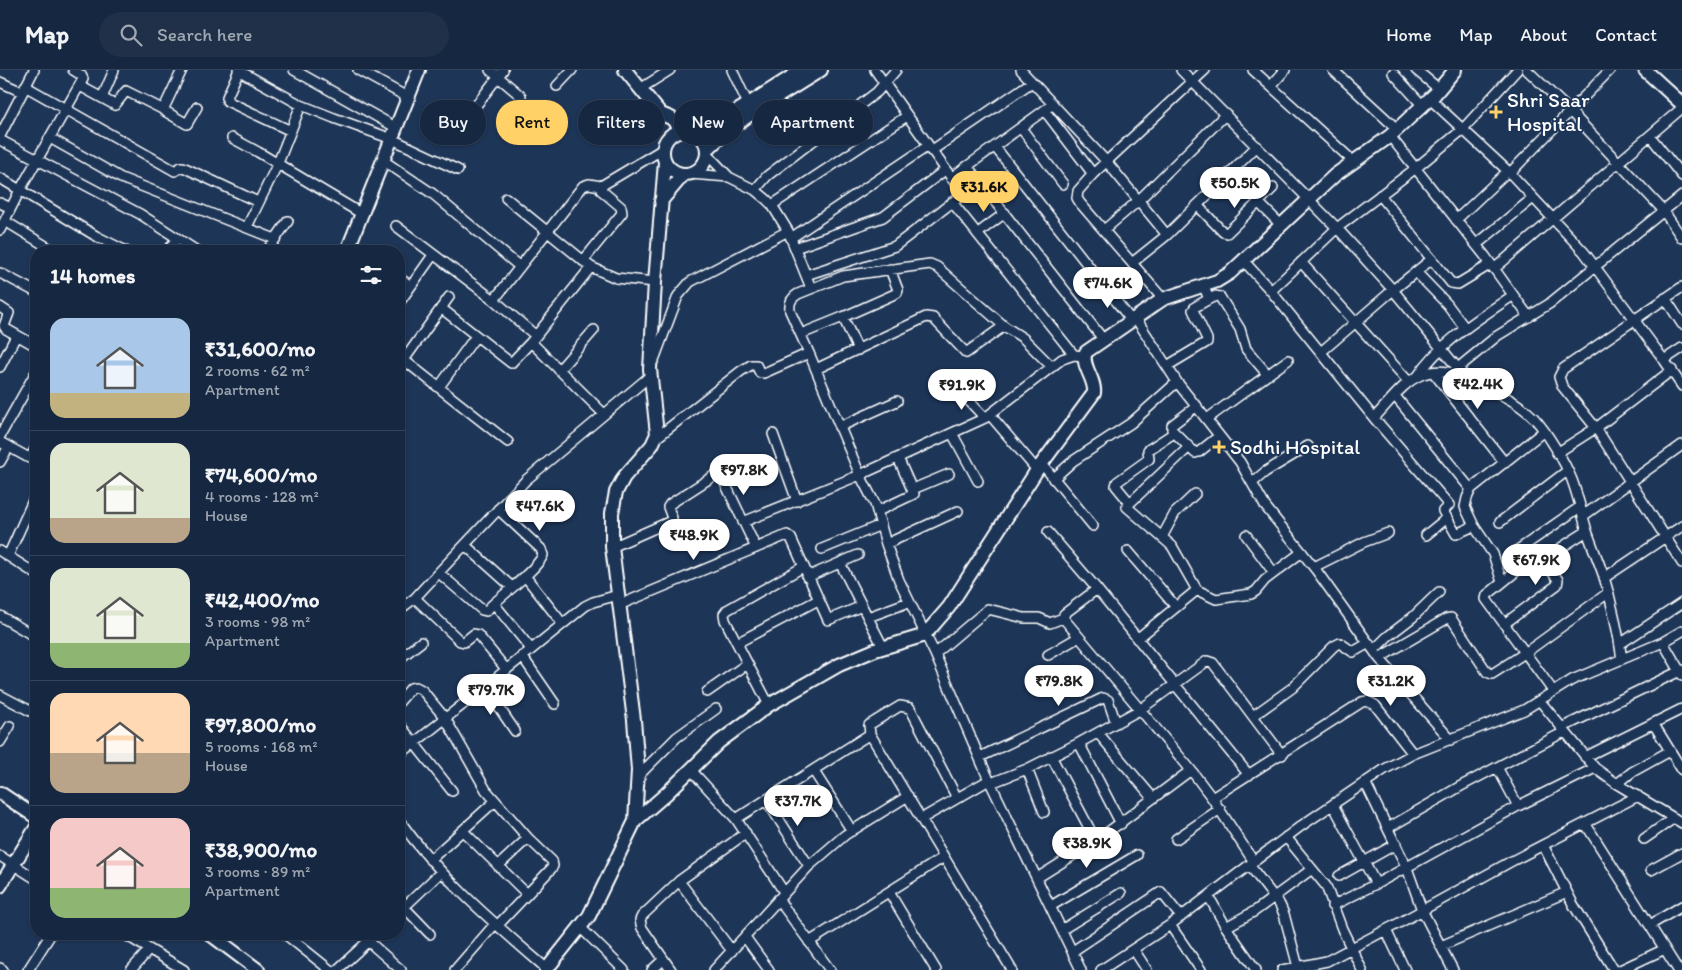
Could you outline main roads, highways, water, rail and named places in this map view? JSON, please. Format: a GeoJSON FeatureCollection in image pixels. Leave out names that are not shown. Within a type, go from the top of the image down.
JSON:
{"type":"FeatureCollection","features":[{"type":"Feature","properties":{"kind":"place","name":"Shri Saar Hospital"},"geometry":{"type":"Point","coordinates":[1496,112]}},
{"type":"Feature","properties":{"kind":"place","name":"Sodhi Hospital"},"geometry":{"type":"Point","coordinates":[1219,447]}}]}
